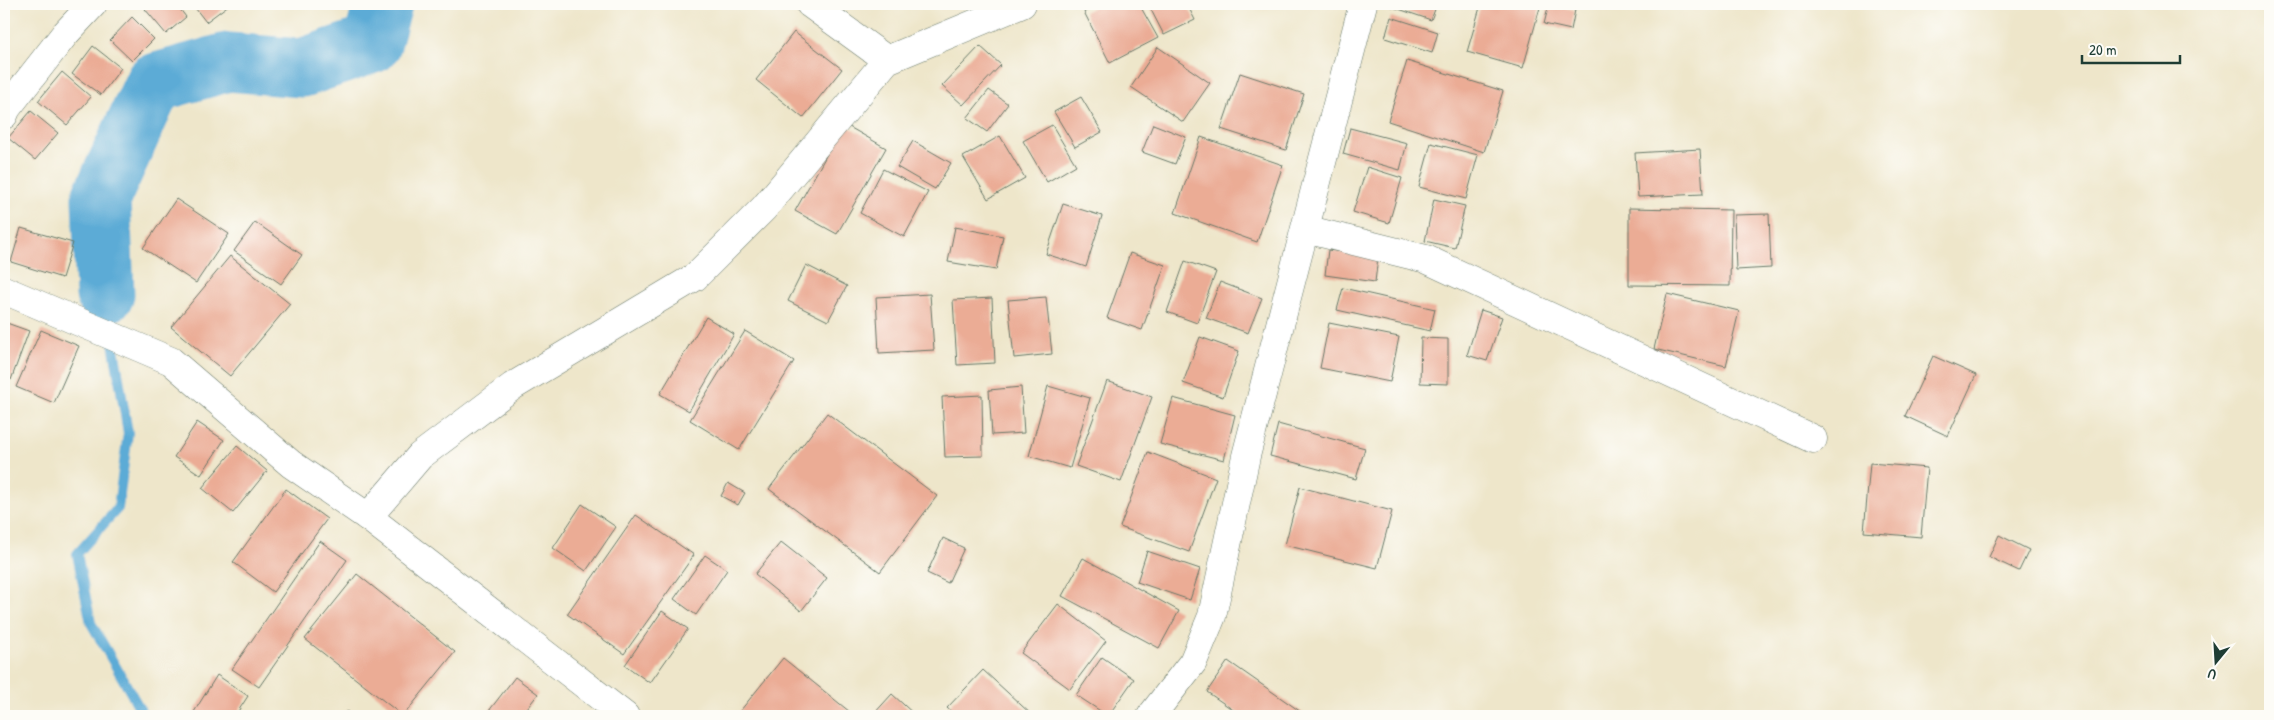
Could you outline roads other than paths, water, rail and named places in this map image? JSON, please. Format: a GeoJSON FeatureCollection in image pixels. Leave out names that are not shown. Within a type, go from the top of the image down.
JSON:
{"type":"FeatureCollection","features":[{"type":"Feature","properties":{"kind":"street"},"geometry":{"type":"LineString","coordinates":[[5,110],[65,34],[93,4]]}},
{"type":"Feature","properties":{"kind":"street"},"geometry":{"type":"LineString","coordinates":[[810,4],[887,60]]}},
{"type":"Feature","properties":{"kind":"street"},"geometry":{"type":"LineString","coordinates":[[368,517],[420,456],[513,386],[695,276],[764,208],[887,60],[1022,4]]}},
{"type":"Feature","properties":{"kind":"street"},"geometry":{"type":"LineString","coordinates":[[1151,716],[1193,662],[1212,616],[1246,456],[1363,4]]}},
{"type":"Feature","properties":{"kind":"street"},"geometry":{"type":"LineString","coordinates":[[1306,229],[1426,260],[1813,439]]}},
{"type":"Feature","properties":{"kind":"street"},"geometry":{"type":"LineString","coordinates":[[4,290],[171,360],[291,464],[368,517],[625,716]]}},
{"type":"Feature","properties":{"kind":"waterway"},"geometry":{"type":"LineString","coordinates":[[105,294],[101,198],[154,83],[228,62],[302,68],[372,44],[383,4]]}},
{"type":"Feature","properties":{"kind":"waterway"},"geometry":{"type":"LineString","coordinates":[[105,294],[128,433],[118,508],[77,554],[91,623],[144,716]]}}]}
